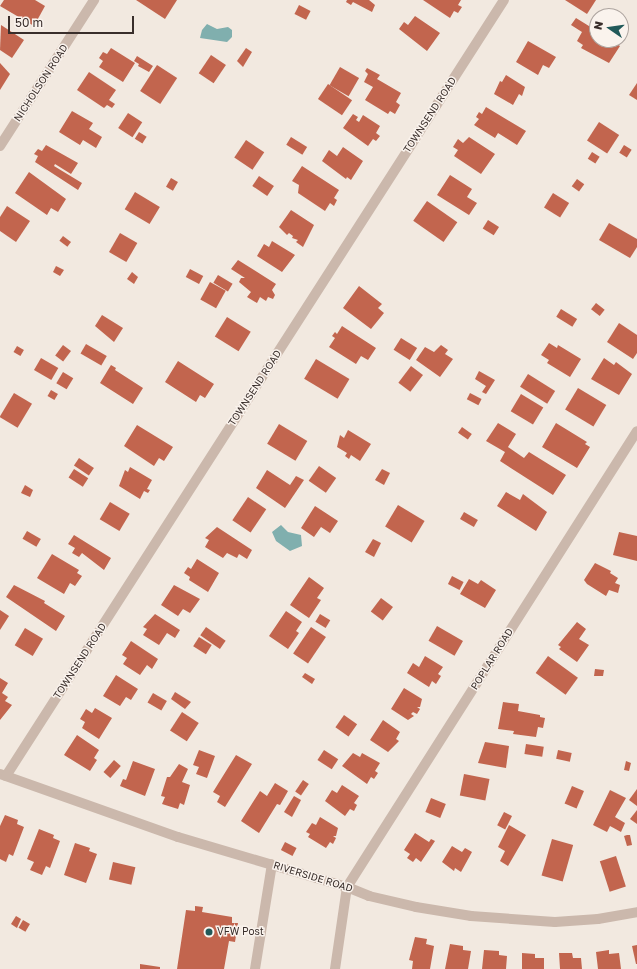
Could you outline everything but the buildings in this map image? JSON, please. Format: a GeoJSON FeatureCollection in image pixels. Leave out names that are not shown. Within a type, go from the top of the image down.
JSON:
{"type":"FeatureCollection","features":[{"type":"Feature","properties":{"kind":"street","name":"NICHOLSON ROAD"},"geometry":{"type":"LineString","coordinates":[[0,146],[94,0]]}},
{"type":"Feature","properties":{"kind":"street","name":"TOWNSEND ROAD"},"geometry":{"type":"LineString","coordinates":[[3,775],[504,0]]}},
{"type":"Feature","properties":{"kind":"street","name":"POPLAR ROAD"},"geometry":{"type":"LineString","coordinates":[[347,887],[637,431]]}},
{"type":"Feature","properties":{"kind":"street","name":"RIVERSIDE ROAD"},"geometry":{"type":"LineString","coordinates":[[3,775],[178,837],[347,887],[369,896],[416,907],[513,920],[555,922],[598,919],[637,912]]}},
{"type":"Feature","properties":{"kind":"street"},"geometry":{"type":"LineString","coordinates":[[255,969],[272,864]]}},
{"type":"Feature","properties":{"kind":"street"},"geometry":{"type":"LineString","coordinates":[[335,969],[347,887]]}},
{"type":"Feature","properties":{"kind":"water"},"geometry":{"type":"Polygon","coordinates":[[[207,24],[217,29],[228,27],[232,30],[232,37],[227,42],[200,38],[202,30],[207,24]]]}},
{"type":"Feature","properties":{"kind":"water"},"geometry":{"type":"Polygon","coordinates":[[[281,525],[288,532],[301,535],[302,546],[290,551],[276,541],[272,532],[281,525]]]}},
{"type":"Feature","properties":{"kind":"place","name":"VFW Post"},"geometry":{"type":"Point","coordinates":[209,932]}}]}
